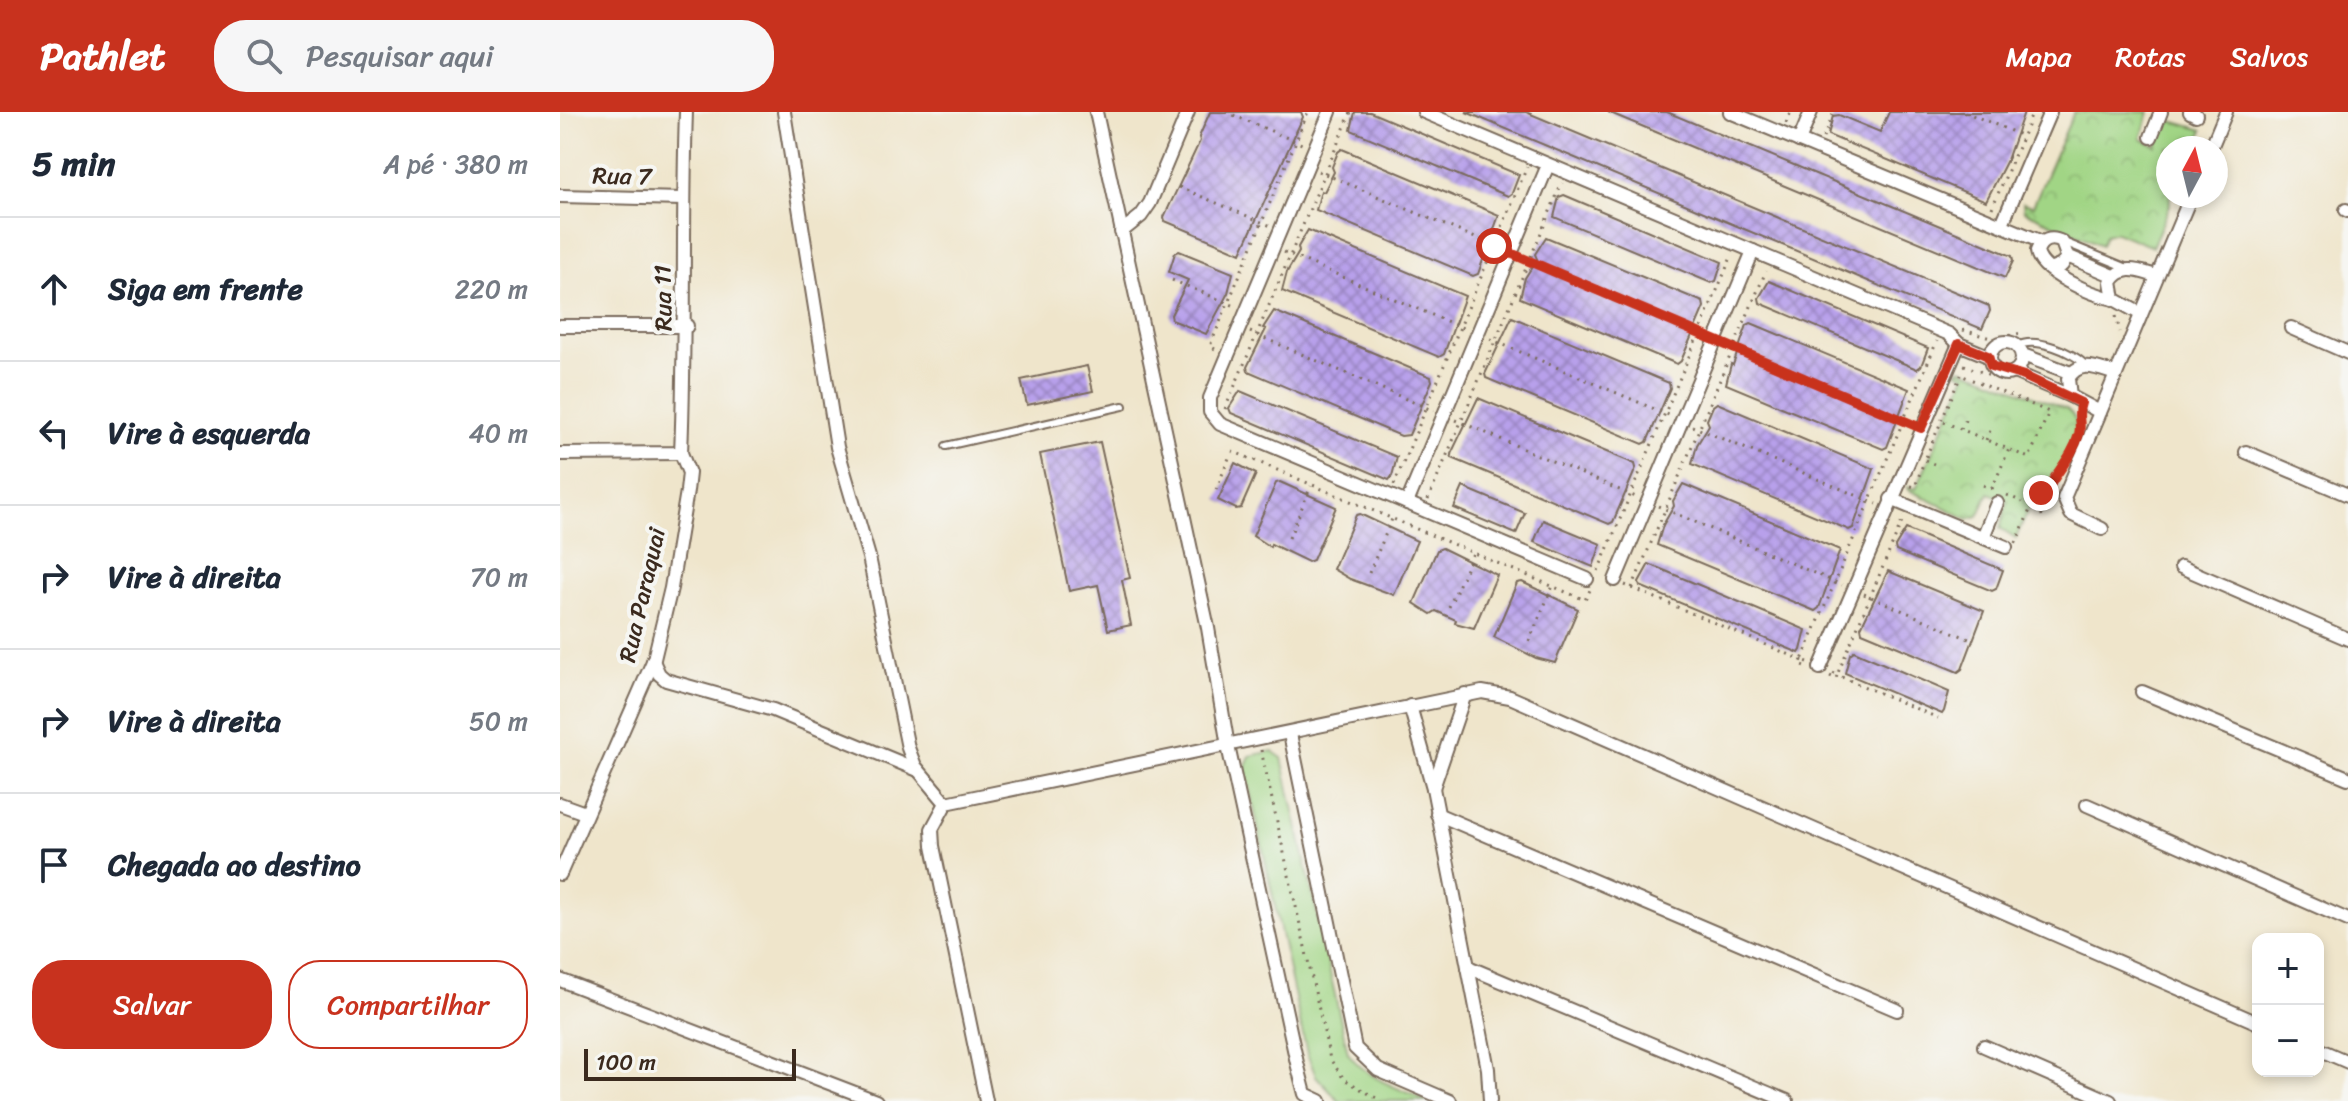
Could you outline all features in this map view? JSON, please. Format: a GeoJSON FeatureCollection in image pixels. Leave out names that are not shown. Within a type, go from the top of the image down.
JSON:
{"type":"FeatureCollection","features":[{"type":"Feature","properties":{"kind":"street","name":"Rua 11"},"geometry":{"type":"LineString","coordinates":[[681,453],[687,326],[683,199],[686,112]]}},
{"type":"Feature","properties":{"kind":"street"},"geometry":{"type":"LineString","coordinates":[[784,112],[837,447],[869,557],[908,748],[918,770],[946,803]]}},
{"type":"Feature","properties":{"kind":"street"},"geometry":{"type":"LineString","coordinates":[[1096,112],[1208,628],[1228,746],[1305,1097],[1320,1101]]}},
{"type":"Feature","properties":{"kind":"street"},"geometry":{"type":"LineString","coordinates":[[1121,232],[1141,216],[1150,203],[1188,112]]}},
{"type":"Feature","properties":{"kind":"street"},"geometry":{"type":"LineString","coordinates":[[1330,112],[1210,398],[1210,412],[1216,421],[1591,580]]}},
{"type":"Feature","properties":{"kind":"street"},"geometry":{"type":"LineString","coordinates":[[1424,112],[1949,334],[1959,344],[1988,356]]}},
{"type":"Feature","properties":{"kind":"street"},"geometry":{"type":"LineString","coordinates":[[1730,112],[2042,242],[2052,239],[2062,242],[2067,256],[2114,276],[2130,269],[2156,276]]}},
{"type":"Feature","properties":{"kind":"street"},"geometry":{"type":"LineString","coordinates":[[1799,141],[1811,112]]}},
{"type":"Feature","properties":{"kind":"street"},"geometry":{"type":"LineString","coordinates":[[2002,224],[2050,112]]}},
{"type":"Feature","properties":{"kind":"street"},"geometry":{"type":"LineString","coordinates":[[2151,137],[2161,112]]}},
{"type":"Feature","properties":{"kind":"street"},"geometry":{"type":"LineString","coordinates":[[2216,136],[2226,112]]}},
{"type":"Feature","properties":{"kind":"street"},"geometry":{"type":"LineString","coordinates":[[1407,503],[1548,165]]}},
{"type":"Feature","properties":{"kind":"street","name":"Rua 7"},"geometry":{"type":"LineString","coordinates":[[560,196],[683,199]]}},
{"type":"Feature","properties":{"kind":"street"},"geometry":{"type":"LineString","coordinates":[[2102,529],[2071,514],[2064,502],[2186,208]]}},
{"type":"Feature","properties":{"kind":"street"},"geometry":{"type":"LineString","coordinates":[[2042,242],[2037,257],[2043,266],[2112,304],[2141,314]]}},
{"type":"Feature","properties":{"kind":"street"},"geometry":{"type":"LineString","coordinates":[[1615,580],[1753,251]]}},
{"type":"Feature","properties":{"kind":"street"},"geometry":{"type":"LineString","coordinates":[[2052,269],[2062,265],[2067,256]]}},
{"type":"Feature","properties":{"kind":"street"},"geometry":{"type":"LineString","coordinates":[[2112,304],[2110,288],[2114,276]]}},
{"type":"Feature","properties":{"kind":"street"},"geometry":{"type":"LineString","coordinates":[[560,326],[687,326]]}},
{"type":"Feature","properties":{"kind":"street"},"geometry":{"type":"LineString","coordinates":[[2291,328],[2348,353]]}},
{"type":"Feature","properties":{"kind":"street"},"geometry":{"type":"LineString","coordinates":[[2071,373],[2008,343],[1993,347],[1988,356],[1991,366],[2010,377],[2070,396],[2100,412]]}},
{"type":"Feature","properties":{"kind":"street"},"geometry":{"type":"LineString","coordinates":[[1819,670],[1959,344]]}},
{"type":"Feature","properties":{"kind":"street"},"geometry":{"type":"LineString","coordinates":[[2010,377],[2022,365],[2021,351]]}},
{"type":"Feature","properties":{"kind":"street"},"geometry":{"type":"LineString","coordinates":[[2070,396],[2067,385],[2071,373],[2086,366],[2116,374]]}},
{"type":"Feature","properties":{"kind":"street"},"geometry":{"type":"LineString","coordinates":[[2246,452],[2348,495]]}},
{"type":"Feature","properties":{"kind":"street"},"geometry":{"type":"LineString","coordinates":[[560,454],[681,453]]}},
{"type":"Feature","properties":{"kind":"street","name":"Rua Paraquai"},"geometry":{"type":"LineString","coordinates":[[560,874],[653,661],[671,588],[687,491],[689,473],[681,453]]}},
{"type":"Feature","properties":{"kind":"street"},"geometry":{"type":"LineString","coordinates":[[1983,537],[1997,503]]}},
{"type":"Feature","properties":{"kind":"street"},"geometry":{"type":"LineString","coordinates":[[1889,504],[1983,537],[2009,541]]}},
{"type":"Feature","properties":{"kind":"street"},"geometry":{"type":"LineString","coordinates":[[2181,567],[2348,639]]}},
{"type":"Feature","properties":{"kind":"street"},"geometry":{"type":"LineString","coordinates":[[653,661],[666,680],[773,710],[918,770]]}},
{"type":"Feature","properties":{"kind":"street"},"geometry":{"type":"LineString","coordinates":[[946,803],[1482,692],[1510,697],[2252,1020]]}},
{"type":"Feature","properties":{"kind":"street"},"geometry":{"type":"LineString","coordinates":[[2142,692],[2348,778]]}},
{"type":"Feature","properties":{"kind":"street"},"geometry":{"type":"LineString","coordinates":[[1433,788],[1465,694]]}},
{"type":"Feature","properties":{"kind":"street"},"geometry":{"type":"LineString","coordinates":[[1410,706],[1433,788],[1490,1101]]}},
{"type":"Feature","properties":{"kind":"street"},"geometry":{"type":"LineString","coordinates":[[1290,734],[1346,1017],[1355,1048],[1378,1070],[1450,1101]]}},
{"type":"Feature","properties":{"kind":"street"},"geometry":{"type":"LineString","coordinates":[[946,803],[932,829],[933,846],[986,1101]]}},
{"type":"Feature","properties":{"kind":"street"},"geometry":{"type":"LineString","coordinates":[[560,804],[585,813]]}},
{"type":"Feature","properties":{"kind":"street"},"geometry":{"type":"LineString","coordinates":[[2087,805],[2348,920]]}},
{"type":"Feature","properties":{"kind":"street"},"geometry":{"type":"LineString","coordinates":[[1437,814],[1897,1010]]}},
{"type":"Feature","properties":{"kind":"street"},"geometry":{"type":"LineString","coordinates":[[1468,967],[1787,1101]]}},
{"type":"Feature","properties":{"kind":"street"},"geometry":{"type":"LineString","coordinates":[[560,980],[855,1097],[876,1101]]}},
{"type":"Feature","properties":{"kind":"street"},"geometry":{"type":"LineString","coordinates":[[1984,1046],[2110,1101]]}},
{"type":"Feature","properties":{"kind":"street"},"geometry":{"type":"LineString","coordinates":[[2324,1052],[2348,1062]]}},
{"type":"Feature","properties":{"kind":"lane"},"geometry":{"type":"LineString","coordinates":[[2062,242],[2071,242],[2130,269]]}},
{"type":"Feature","properties":{"kind":"lane"},"geometry":{"type":"LineString","coordinates":[[2021,351],[2038,343],[2078,358],[2086,366]]}},
{"type":"Feature","properties":{"kind":"lane"},"geometry":{"type":"LineString","coordinates":[[946,446],[1123,406]]}},
{"type":"Feature","properties":{"kind":"path"},"geometry":{"type":"LineString","coordinates":[[1226,112],[1314,149]]}},
{"type":"Feature","properties":{"kind":"path"},"geometry":{"type":"LineString","coordinates":[[1220,351],[1210,346],[1308,112]]}},
{"type":"Feature","properties":{"kind":"path"},"geometry":{"type":"LineString","coordinates":[[1222,416],[1351,112]]}},
{"type":"Feature","properties":{"kind":"path"},"geometry":{"type":"LineString","coordinates":[[1819,149],[1834,112]]}},
{"type":"Feature","properties":{"kind":"path"},"geometry":{"type":"LineString","coordinates":[[1965,112],[2023,136]]}},
{"type":"Feature","properties":{"kind":"path"},"geometry":{"type":"LineString","coordinates":[[1987,219],[2033,112]]}},
{"type":"Feature","properties":{"kind":"path"},"geometry":{"type":"LineString","coordinates":[[1393,488],[1528,164]]}},
{"type":"Feature","properties":{"kind":"path"},"geometry":{"type":"LineString","coordinates":[[1307,166],[1921,428]]}},
{"type":"Feature","properties":{"kind":"path"},"geometry":{"type":"LineString","coordinates":[[1427,502],[1564,179]]}},
{"type":"Feature","properties":{"kind":"path"},"geometry":{"type":"LineString","coordinates":[[1179,187],[1280,230]]}},
{"type":"Feature","properties":{"kind":"path"},"geometry":{"type":"LineString","coordinates":[[1273,247],[1869,501],[1889,504]]}},
{"type":"Feature","properties":{"kind":"path"},"geometry":{"type":"LineString","coordinates":[[1232,451],[1585,600],[1734,251]]}},
{"type":"Feature","properties":{"kind":"path"},"geometry":{"type":"LineString","coordinates":[[1632,588],[1768,266]]}},
{"type":"Feature","properties":{"kind":"path"},"geometry":{"type":"LineString","coordinates":[[1172,280],[1246,311]]}},
{"type":"Feature","properties":{"kind":"path"},"geometry":{"type":"LineString","coordinates":[[2112,304],[2120,327],[2118,340]]}},
{"type":"Feature","properties":{"kind":"path"},"geometry":{"type":"LineString","coordinates":[[1239,328],[1969,639]]}},
{"type":"Feature","properties":{"kind":"path"},"geometry":{"type":"LineString","coordinates":[[1905,514],[1836,679],[1800,664],[1938,338]]}},
{"type":"Feature","properties":{"kind":"path"},"geometry":{"type":"LineString","coordinates":[[1943,422],[2029,458],[2049,412],[1955,370],[1969,366],[2010,377]]}},
{"type":"Feature","properties":{"kind":"path"},"geometry":{"type":"LineString","coordinates":[[1907,491],[1907,484],[1915,487],[1963,376]]}},
{"type":"Feature","properties":{"kind":"path"},"geometry":{"type":"LineString","coordinates":[[1961,429],[1966,418]]}},
{"type":"Feature","properties":{"kind":"path"},"geometry":{"type":"LineString","coordinates":[[1986,440],[1992,426]]}},
{"type":"Feature","properties":{"kind":"path"},"geometry":{"type":"LineString","coordinates":[[1992,489],[2009,449]]}},
{"type":"Feature","properties":{"kind":"path"},"geometry":{"type":"LineString","coordinates":[[1925,460],[1934,464]]}},
{"type":"Feature","properties":{"kind":"path"},"geometry":{"type":"LineString","coordinates":[[2042,516],[2045,495],[2052,478],[2064,468]]}},
{"type":"Feature","properties":{"kind":"path"},"geometry":{"type":"LineString","coordinates":[[1289,538],[1312,485]]}},
{"type":"Feature","properties":{"kind":"path"},"geometry":{"type":"LineString","coordinates":[[2038,491],[2045,495]]}},
{"type":"Feature","properties":{"kind":"path"},"geometry":{"type":"LineString","coordinates":[[1369,573],[1392,519]]}},
{"type":"Feature","properties":{"kind":"path"},"geometry":{"type":"LineString","coordinates":[[1449,607],[1473,553]]}},
{"type":"Feature","properties":{"kind":"path"},"geometry":{"type":"LineString","coordinates":[[1615,580],[1802,660]]}},
{"type":"Feature","properties":{"kind":"path"},"geometry":{"type":"LineString","coordinates":[[1529,641],[1553,586]]}},
{"type":"Feature","properties":{"kind":"path"},"geometry":{"type":"LineString","coordinates":[[1837,675],[1938,718]]}},
{"type":"Feature","properties":{"kind":"path"},"geometry":{"type":"LineString","coordinates":[[1259,739],[1330,1059],[1344,1079],[1381,1101]]}},
{"type":"Feature","properties":{"kind":"green space"},"geometry":{"type":"Polygon","coordinates":[[[2074,112],[2149,112],[2141,139],[2156,146],[2156,208],[2169,208],[2152,247],[2116,232],[2105,235],[2101,245],[2024,211],[2023,203],[2033,206],[2074,112]]]}},
{"type":"Feature","properties":{"kind":"green space"},"geometry":{"type":"Polygon","coordinates":[[[2172,121],[2203,130],[2201,136],[2160,136],[2165,126],[2172,121]]]}},
{"type":"Feature","properties":{"kind":"green space"},"geometry":{"type":"Polygon","coordinates":[[[1961,368],[2067,409],[2074,418],[2076,438],[2045,485],[2040,483],[2016,538],[2000,528],[2008,501],[1989,493],[1978,516],[1968,519],[1908,487],[1916,489],[1966,375],[1957,371],[1961,368]]]}},
{"type":"Feature","properties":{"kind":"green space"},"geometry":{"type":"Polygon","coordinates":[[[1272,751],[1282,758],[1348,1053],[1374,1077],[1428,1101],[1339,1101],[1316,1076],[1307,1054],[1245,767],[1250,756],[1272,751]]]}},
{"type":"Feature","properties":{"kind":"building"},"geometry":{"type":"Polygon","coordinates":[[[1210,112],[1301,112],[1303,117],[1241,253],[1165,221],[1164,217],[1200,141],[1210,112]]]}},
{"type":"Feature","properties":{"kind":"building"},"geometry":{"type":"Polygon","coordinates":[[[1355,112],[1370,112],[1519,175],[1512,193],[1508,196],[1351,130],[1355,112]]]}},
{"type":"Feature","properties":{"kind":"building"},"geometry":{"type":"Polygon","coordinates":[[[1466,112],[1526,112],[1989,306],[1990,311],[1982,329],[1466,112]]]}},
{"type":"Feature","properties":{"kind":"building"},"geometry":{"type":"Polygon","coordinates":[[[1608,112],[1667,112],[2012,256],[2013,261],[2005,278],[1608,112]]]}},
{"type":"Feature","properties":{"kind":"building"},"geometry":{"type":"Polygon","coordinates":[[[1889,112],[2024,112],[2007,160],[1986,201],[1828,135],[1833,116],[1839,115],[1880,132],[1889,112]]]}},
{"type":"Feature","properties":{"kind":"building"},"geometry":{"type":"Polygon","coordinates":[[[1342,149],[1499,215],[1478,274],[1473,276],[1316,210],[1321,191],[1324,192],[1334,172],[1332,167],[1342,149]]]}},
{"type":"Feature","properties":{"kind":"building"},"geometry":{"type":"Polygon","coordinates":[[[1564,195],[1722,262],[1716,281],[1711,283],[1554,217],[1559,197],[1564,195]]]}},
{"type":"Feature","properties":{"kind":"building"},"geometry":{"type":"Polygon","coordinates":[[[1308,230],[1465,296],[1444,354],[1439,357],[1282,291],[1287,272],[1308,230]]]}},
{"type":"Feature","properties":{"kind":"building"},"geometry":{"type":"Polygon","coordinates":[[[1546,237],[1703,302],[1704,307],[1681,361],[1677,364],[1520,298],[1525,278],[1537,259],[1535,254],[1546,237]]]}},
{"type":"Feature","properties":{"kind":"building"},"geometry":{"type":"Polygon","coordinates":[[[1179,251],[1233,273],[1228,293],[1206,334],[1172,320],[1171,315],[1188,280],[1169,272],[1175,253],[1179,251]]]}},
{"type":"Feature","properties":{"kind":"building"},"geometry":{"type":"Polygon","coordinates":[[[1769,281],[1928,348],[1921,366],[1917,369],[1760,303],[1759,298],[1769,281]]]}},
{"type":"Feature","properties":{"kind":"building"},"geometry":{"type":"Polygon","coordinates":[[[1274,311],[1431,377],[1409,435],[1401,436],[1248,371],[1247,367],[1266,329],[1263,328],[1274,311]]]}},
{"type":"Feature","properties":{"kind":"building"},"geometry":{"type":"Polygon","coordinates":[[[1512,317],[1669,383],[1670,388],[1647,442],[1643,444],[1486,378],[1485,374],[1512,317]]]}},
{"type":"Feature","properties":{"kind":"building"},"geometry":{"type":"Polygon","coordinates":[[[1751,323],[1909,389],[1887,447],[1883,449],[1726,384],[1731,364],[1747,325],[1751,323]]]}},
{"type":"Feature","properties":{"kind":"building"},"geometry":{"type":"Polygon","coordinates":[[[1087,366],[1093,391],[1027,405],[1021,380],[1087,366]]]}},
{"type":"Feature","properties":{"kind":"building"},"geometry":{"type":"Polygon","coordinates":[[[1240,391],[1397,457],[1392,476],[1389,480],[1231,413],[1229,408],[1240,391]]]}},
{"type":"Feature","properties":{"kind":"building"},"geometry":{"type":"Polygon","coordinates":[[[1478,398],[1635,464],[1613,522],[1609,524],[1452,458],[1451,454],[1478,398]]]}},
{"type":"Feature","properties":{"kind":"building"},"geometry":{"type":"Polygon","coordinates":[[[1717,403],[1874,469],[1853,528],[1849,530],[1692,464],[1697,445],[1709,425],[1707,420],[1717,403]]]}},
{"type":"Feature","properties":{"kind":"building"},"geometry":{"type":"Polygon","coordinates":[[[1100,442],[1130,578],[1122,580],[1131,625],[1108,630],[1098,585],[1069,591],[1040,454],[1100,442]]]}},
{"type":"Feature","properties":{"kind":"building"},"geometry":{"type":"Polygon","coordinates":[[[1235,463],[1256,474],[1241,508],[1236,509],[1218,500],[1235,463]]]}},
{"type":"Feature","properties":{"kind":"building"},"geometry":{"type":"Polygon","coordinates":[[[1280,482],[1336,507],[1313,560],[1308,562],[1271,544],[1270,547],[1253,536],[1276,483],[1280,482]]]}},
{"type":"Feature","properties":{"kind":"building"},"geometry":{"type":"Polygon","coordinates":[[[1683,484],[1840,550],[1819,608],[1815,611],[1657,545],[1663,525],[1674,506],[1673,501],[1683,484]]]}},
{"type":"Feature","properties":{"kind":"building"},"geometry":{"type":"Polygon","coordinates":[[[1463,487],[1525,513],[1516,534],[1454,508],[1463,487]]]}},
{"type":"Feature","properties":{"kind":"building"},"geometry":{"type":"Polygon","coordinates":[[[1360,514],[1417,541],[1394,595],[1350,579],[1333,569],[1356,515],[1360,514]]]}},
{"type":"Feature","properties":{"kind":"building"},"geometry":{"type":"Polygon","coordinates":[[[1543,520],[1601,544],[1593,567],[1534,542],[1543,520]]]}},
{"type":"Feature","properties":{"kind":"building"},"geometry":{"type":"Polygon","coordinates":[[[1906,529],[2003,570],[1996,589],[1992,591],[1896,551],[1895,547],[1906,529]]]}},
{"type":"Feature","properties":{"kind":"building"},"geometry":{"type":"Polygon","coordinates":[[[1442,548],[1497,575],[1474,628],[1455,623],[1456,620],[1436,611],[1431,614],[1414,603],[1437,550],[1442,548]]]}},
{"type":"Feature","properties":{"kind":"building"},"geometry":{"type":"Polygon","coordinates":[[[1649,564],[1806,630],[1801,650],[1799,653],[1640,586],[1639,582],[1649,564]]]}},
{"type":"Feature","properties":{"kind":"building"},"geometry":{"type":"Polygon","coordinates":[[[1888,571],[1984,611],[1962,669],[1958,672],[1862,632],[1861,627],[1888,571]]]}},
{"type":"Feature","properties":{"kind":"building"},"geometry":{"type":"Polygon","coordinates":[[[1522,582],[1578,609],[1555,663],[1536,658],[1494,637],[1517,583],[1522,582]]]}},
{"type":"Feature","properties":{"kind":"building"},"geometry":{"type":"Polygon","coordinates":[[[1854,651],[1949,692],[1942,714],[1845,673],[1850,654],[1854,651]]]}},
{"type":"Feature","properties":{"kind":"route"},"geometry":{"type":"LineString","coordinates":[[1494,246],[1921,428],[1959,344],[1988,356],[1991,366],[2024,376],[2081,403],[2076,415],[2079,433],[2064,468],[2052,478],[2045,495],[2041,493]]}}]}
